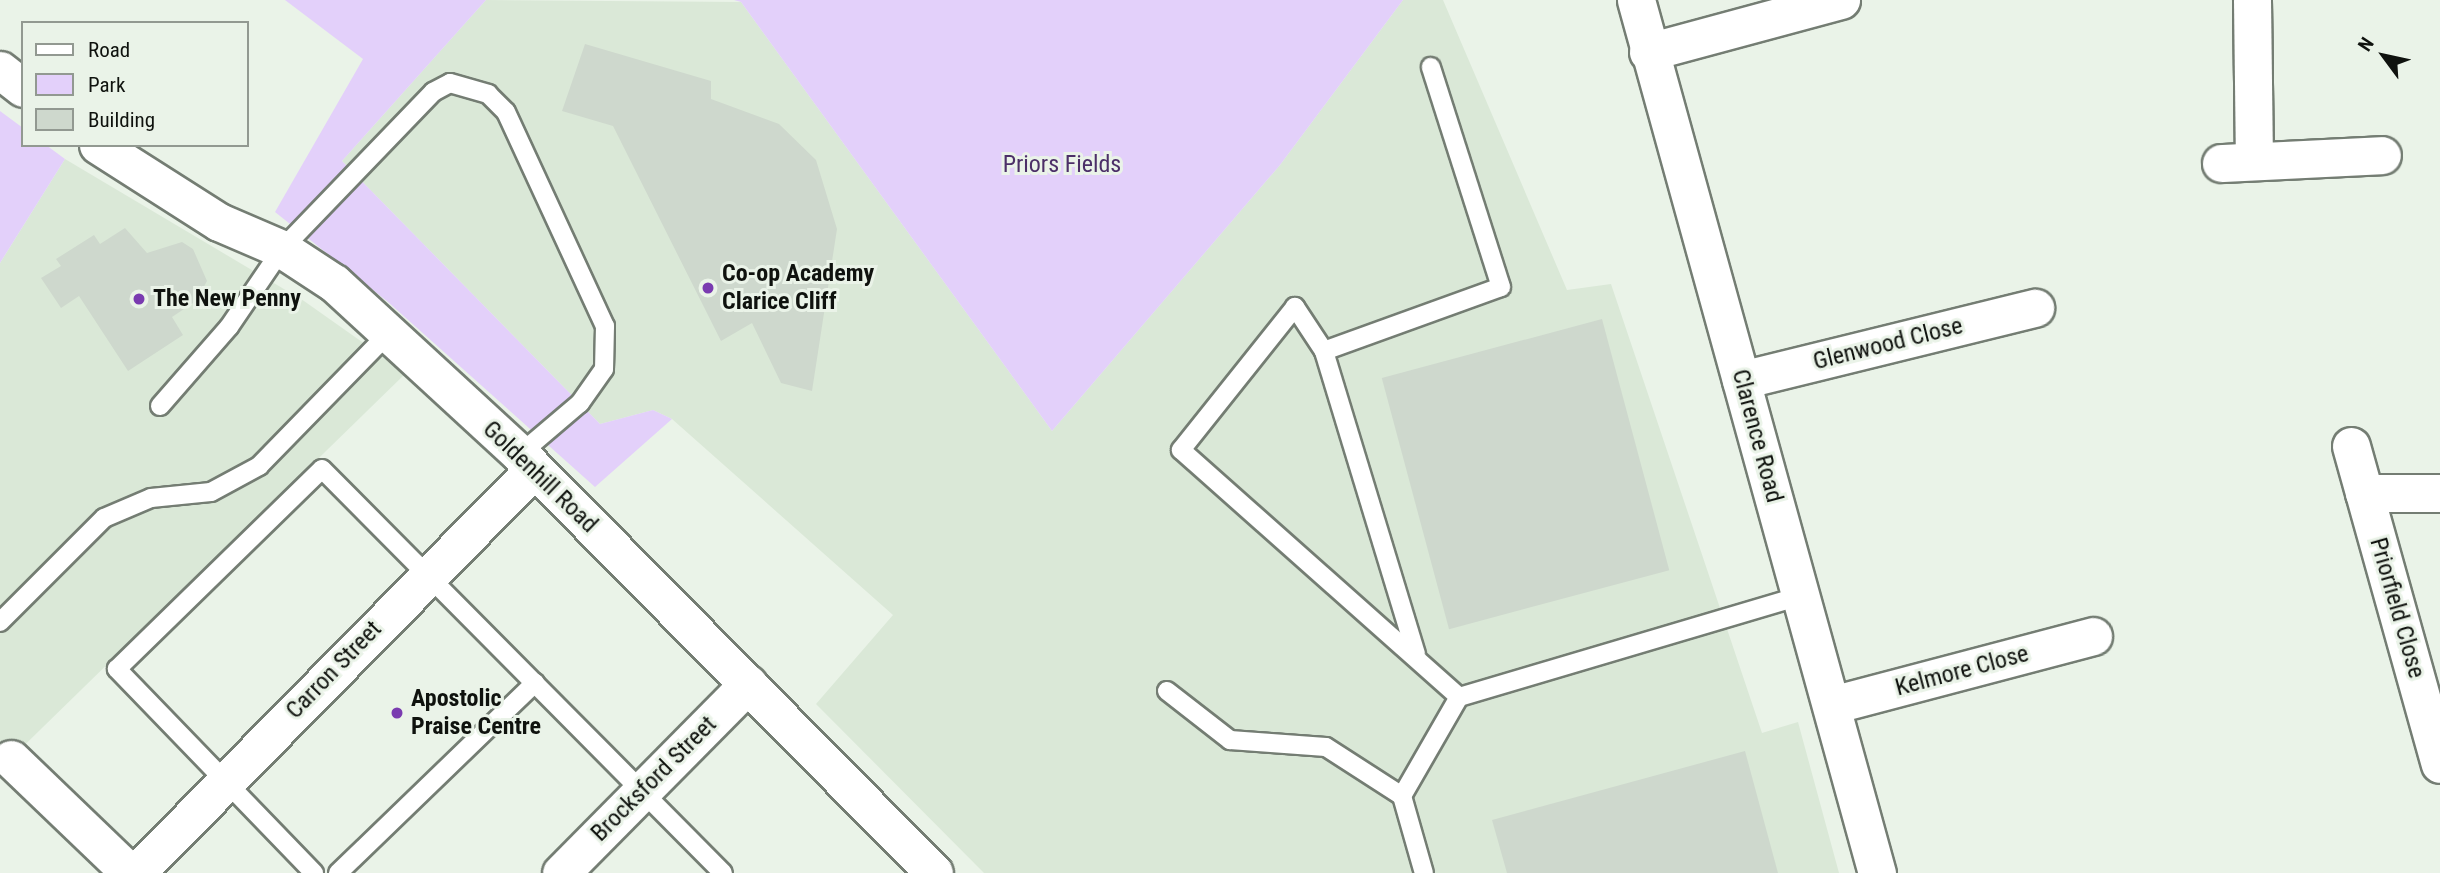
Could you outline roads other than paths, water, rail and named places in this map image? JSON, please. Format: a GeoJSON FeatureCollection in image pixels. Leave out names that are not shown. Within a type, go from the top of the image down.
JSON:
{"type":"FeatureCollection","features":[{"type":"Feature","properties":{"kind":"street","name":"Clarence Road"},"geometry":{"type":"LineString","coordinates":[[1636,0],[1648,52],[1877,873]]}},
{"type":"Feature","properties":{"kind":"street"},"geometry":{"type":"LineString","coordinates":[[1648,52],[1841,0]]}},
{"type":"Feature","properties":{"kind":"street"},"geometry":{"type":"LineString","coordinates":[[2252,0],[2238,162],[2382,155]]}},
{"type":"Feature","properties":{"kind":"street"},"geometry":{"type":"LineString","coordinates":[[0,70],[21,86]]}},
{"type":"Feature","properties":{"kind":"street","name":"Goldenhill Road"},"geometry":{"type":"LineString","coordinates":[[101,147],[250,240],[282,249],[334,283],[527,461],[933,873]]}},
{"type":"Feature","properties":{"kind":"street","name":"Glenwood Close"},"geometry":{"type":"LineString","coordinates":[[1741,380],[2035,308]]}},
{"type":"Feature","properties":{"kind":"street","name":"Priorfield Close"},"geometry":{"type":"LineString","coordinates":[[2351,446],[2440,764]]}},
{"type":"Feature","properties":{"kind":"street","name":"Carron Street"},"geometry":{"type":"LineString","coordinates":[[136,873],[426,575],[527,461]]}},
{"type":"Feature","properties":{"kind":"street"},"geometry":{"type":"LineString","coordinates":[[2364,494],[2440,493]]}},
{"type":"Feature","properties":{"kind":"street","name":"Kelmore Close"},"geometry":{"type":"LineString","coordinates":[[1832,705],[2092,636]]}},
{"type":"Feature","properties":{"kind":"street","name":"Brocksford Street"},"geometry":{"type":"LineString","coordinates":[[561,873],[748,684]]}},
{"type":"Feature","properties":{"kind":"street"},"geometry":{"type":"LineString","coordinates":[[11,759],[130,873]]}},
{"type":"Feature","properties":{"kind":"lane"},"geometry":{"type":"LineString","coordinates":[[1324,351],[1501,287],[1431,67]]}},
{"type":"Feature","properties":{"kind":"lane"},"geometry":{"type":"LineString","coordinates":[[160,405],[229,327],[282,249],[433,92],[450,83],[488,94],[506,113],[605,326],[609,349],[604,369],[579,403],[527,461]]}},
{"type":"Feature","properties":{"kind":"lane"},"geometry":{"type":"LineString","coordinates":[[1416,654],[1324,351],[1295,307],[1181,450],[1416,654],[1459,696]]}},
{"type":"Feature","properties":{"kind":"lane"},"geometry":{"type":"LineString","coordinates":[[0,622],[104,518],[150,498],[211,492],[259,466],[389,333]]}},
{"type":"Feature","properties":{"kind":"lane"},"geometry":{"type":"LineString","coordinates":[[314,873],[117,669],[321,469],[723,873]]}},
{"type":"Feature","properties":{"kind":"lane"},"geometry":{"type":"LineString","coordinates":[[1402,796],[1459,696],[1801,596]]}},
{"type":"Feature","properties":{"kind":"lane"},"geometry":{"type":"LineString","coordinates":[[338,873],[535,683]]}},
{"type":"Feature","properties":{"kind":"lane"},"geometry":{"type":"LineString","coordinates":[[1167,691],[1230,740],[1326,747],[1402,796],[1424,873]]}},
{"type":"Feature","properties":{"kind":"place","name":"Co-op Academy Clarice Cliff"},"geometry":{"type":"Point","coordinates":[708,288]}},
{"type":"Feature","properties":{"kind":"place","name":"The New Penny"},"geometry":{"type":"Point","coordinates":[139,299]}},
{"type":"Feature","properties":{"kind":"place","name":"Apostolic Praise Centre"},"geometry":{"type":"Point","coordinates":[397,713]}},
{"type":"Feature","properties":{"kind":"park label","name":"Priors Fields"},"geometry":{"type":"Point","coordinates":[1062,165]}}]}
